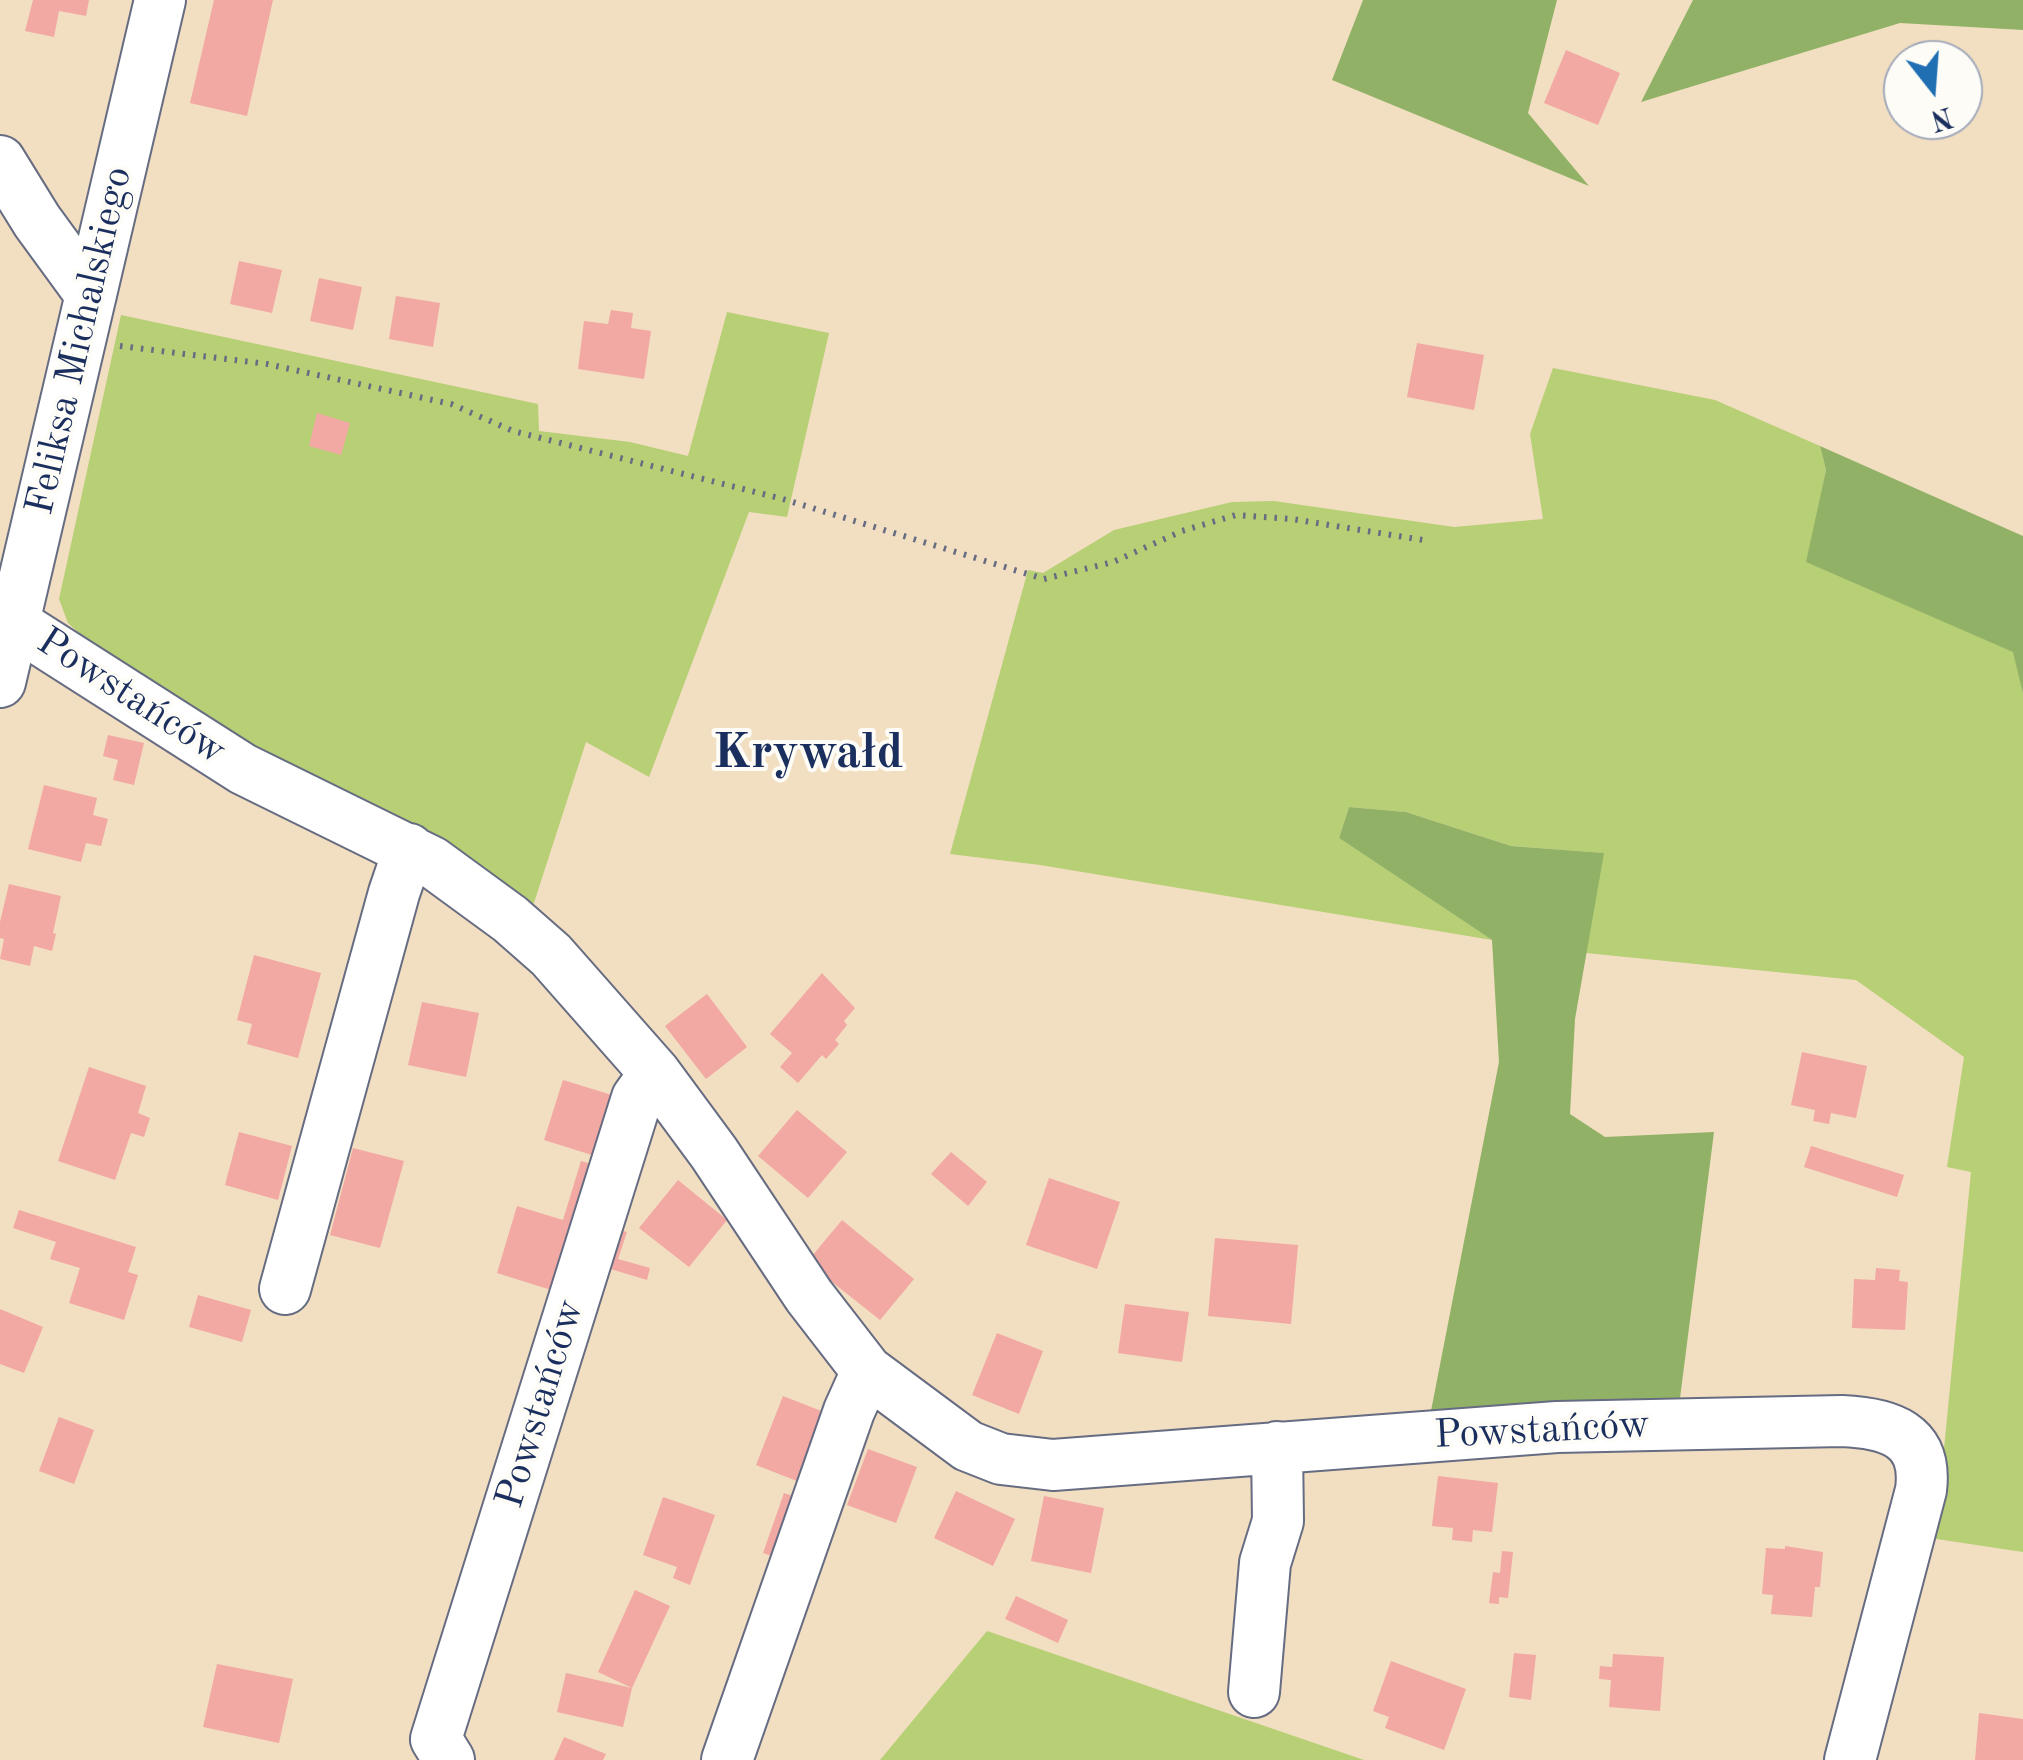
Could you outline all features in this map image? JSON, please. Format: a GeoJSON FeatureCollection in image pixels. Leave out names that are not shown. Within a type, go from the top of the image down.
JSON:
{"type":"FeatureCollection","features":[{"type":"Feature","properties":{"kind":"street","name":"Feliksa Michalskiego"},"geometry":{"type":"LineString","coordinates":[[0,682],[160,0]]}},
{"type":"Feature","properties":{"kind":"street"},"geometry":{"type":"LineString","coordinates":[[0,161],[37,221],[86,317]]}},
{"type":"Feature","properties":{"kind":"street","name":"Powstańców"},"geometry":{"type":"LineString","coordinates":[[14,623],[242,768],[409,849],[455,877],[529,934],[591,998],[655,1074],[714,1153],[809,1296],[867,1372],[951,1435],[1000,1459],[1053,1465],[1604,1425],[1842,1421],[1879,1424],[1895,1430],[1912,1445],[1920,1460],[1921,1490],[1850,1760]]}},
{"type":"Feature","properties":{"kind":"street"},"geometry":{"type":"LineString","coordinates":[[285,1289],[409,849]]}},
{"type":"Feature","properties":{"kind":"street","name":"Powstańców"},"geometry":{"type":"LineString","coordinates":[[443,1750],[636,1098],[655,1074]]}},
{"type":"Feature","properties":{"kind":"street"},"geometry":{"type":"LineString","coordinates":[[726,1760],[849,1411],[867,1372]]}},
{"type":"Feature","properties":{"kind":"street"},"geometry":{"type":"LineString","coordinates":[[1254,1692],[1265,1563],[1278,1521],[1276,1447]]}},
{"type":"Feature","properties":{"kind":"path"},"geometry":{"type":"LineString","coordinates":[[86,317],[220,356],[452,404],[513,431],[783,499],[1044,579],[1113,562],[1182,531],[1236,514],[1429,541]]}},
{"type":"Feature","properties":{"kind":"green space"},"geometry":{"type":"Polygon","coordinates":[[[1363,0],[1557,0],[1528,113],[1589,186],[1332,80],[1363,0]]]}},
{"type":"Feature","properties":{"kind":"green space"},"geometry":{"type":"Polygon","coordinates":[[[1693,0],[2023,0],[2023,30],[1900,23],[1641,102],[1693,0]]]}},
{"type":"Feature","properties":{"kind":"green space"},"geometry":{"type":"Polygon","coordinates":[[[727,312],[829,333],[787,517],[749,512],[649,777],[586,742],[531,912],[295,774],[95,648],[68,623],[59,599],[121,315],[538,404],[539,431],[630,442],[688,456],[727,312]]]}},
{"type":"Feature","properties":{"kind":"green space"},"geometry":{"type":"Polygon","coordinates":[[[1553,368],[1715,400],[1820,446],[1826,470],[1807,562],[2014,652],[2023,694],[2023,1552],[1930,1538],[1943,1459],[1971,1172],[1947,1167],[1964,1057],[1856,980],[1586,953],[1603,853],[1511,846],[1406,812],[1349,807],[1339,838],[1492,940],[1040,865],[950,854],[1028,570],[1043,573],[1114,530],[1232,502],[1274,501],[1454,527],[1543,519],[1530,434],[1553,368]]]}},
{"type":"Feature","properties":{"kind":"green space"},"geometry":{"type":"Polygon","coordinates":[[[1820,446],[2023,536],[2023,694],[2013,652],[1806,562],[1826,470],[1820,446]]]}},
{"type":"Feature","properties":{"kind":"green space"},"geometry":{"type":"Polygon","coordinates":[[[1349,807],[1406,812],[1511,846],[1604,853],[1575,1019],[1570,1114],[1605,1137],[1714,1132],[1679,1406],[1430,1416],[1499,1062],[1492,940],[1339,838],[1349,807]]]}},
{"type":"Feature","properties":{"kind":"green space"},"geometry":{"type":"Polygon","coordinates":[[[987,1631],[1364,1760],[880,1760],[987,1631]]]}},
{"type":"Feature","properties":{"kind":"building"},"geometry":{"type":"Polygon","coordinates":[[[33,0],[89,0],[86,16],[59,11],[54,37],[25,31],[33,0]]]}},
{"type":"Feature","properties":{"kind":"building"},"geometry":{"type":"Polygon","coordinates":[[[214,0],[273,0],[247,116],[190,103],[214,0]]]}},
{"type":"Feature","properties":{"kind":"building"},"geometry":{"type":"Polygon","coordinates":[[[1566,50],[1620,73],[1598,125],[1544,103],[1566,50]]]}},
{"type":"Feature","properties":{"kind":"building"},"geometry":{"type":"Polygon","coordinates":[[[239,261],[282,270],[272,313],[230,304],[239,261]]]}},
{"type":"Feature","properties":{"kind":"building"},"geometry":{"type":"Polygon","coordinates":[[[319,278],[362,287],[353,330],[310,321],[319,278]]]}},
{"type":"Feature","properties":{"kind":"building"},"geometry":{"type":"Polygon","coordinates":[[[396,296],[440,303],[433,347],[389,339],[396,296]]]}},
{"type":"Feature","properties":{"kind":"building"},"geometry":{"type":"Polygon","coordinates":[[[611,310],[633,313],[631,328],[651,331],[644,379],[578,369],[584,321],[608,324],[611,310]]]}},
{"type":"Feature","properties":{"kind":"building"},"geometry":{"type":"Polygon","coordinates":[[[1417,343],[1484,355],[1474,410],[1407,397],[1417,343]]]}},
{"type":"Feature","properties":{"kind":"building"},"geometry":{"type":"Polygon","coordinates":[[[317,413],[350,423],[341,455],[309,446],[317,413]]]}},
{"type":"Feature","properties":{"kind":"building"},"geometry":{"type":"Polygon","coordinates":[[[108,735],[144,743],[134,785],[113,780],[118,760],[103,756],[108,735]]]}},
{"type":"Feature","properties":{"kind":"building"},"geometry":{"type":"Polygon","coordinates":[[[44,785],[97,798],[93,815],[108,819],[101,846],[86,843],[81,862],[28,849],[44,785]]]}},
{"type":"Feature","properties":{"kind":"building"},"geometry":{"type":"Polygon","coordinates":[[[9,884],[61,896],[52,951],[34,946],[30,966],[0,959],[4,939],[0,938],[0,922],[9,884]]]}},
{"type":"Feature","properties":{"kind":"building"},"geometry":{"type":"Polygon","coordinates":[[[254,955],[321,973],[298,1058],[247,1044],[252,1024],[237,1020],[254,955]]]}},
{"type":"Feature","properties":{"kind":"building"},"geometry":{"type":"Polygon","coordinates":[[[822,973],[855,1008],[835,1040],[839,1044],[826,1059],[822,1055],[798,1083],[780,1067],[792,1053],[770,1034],[822,973]]]}},
{"type":"Feature","properties":{"kind":"building"},"geometry":{"type":"Polygon","coordinates":[[[707,994],[747,1047],[706,1079],[665,1026],[707,994]]]}},
{"type":"Feature","properties":{"kind":"building"},"geometry":{"type":"Polygon","coordinates":[[[422,1002],[479,1013],[466,1077],[408,1065],[422,1002]]]}},
{"type":"Feature","properties":{"kind":"building"},"geometry":{"type":"Polygon","coordinates":[[[1802,1052],[1867,1066],[1856,1118],[1831,1113],[1829,1124],[1813,1121],[1815,1110],[1791,1105],[1802,1052]]]}},
{"type":"Feature","properties":{"kind":"building"},"geometry":{"type":"Polygon","coordinates":[[[89,1067],[146,1086],[138,1113],[150,1118],[144,1137],[131,1133],[115,1180],[58,1161],[89,1067]]]}},
{"type":"Feature","properties":{"kind":"building"},"geometry":{"type":"Polygon","coordinates":[[[563,1080],[612,1095],[592,1155],[544,1140],[563,1080]]]}},
{"type":"Feature","properties":{"kind":"building"},"geometry":{"type":"Polygon","coordinates":[[[797,1110],[847,1152],[808,1198],[758,1156],[797,1110]]]}},
{"type":"Feature","properties":{"kind":"building"},"geometry":{"type":"Polygon","coordinates":[[[239,1132],[292,1146],[278,1200],[225,1185],[239,1132]]]}},
{"type":"Feature","properties":{"kind":"building"},"geometry":{"type":"Polygon","coordinates":[[[1811,1146],[1904,1175],[1897,1197],[1804,1167],[1811,1146]]]}},
{"type":"Feature","properties":{"kind":"building"},"geometry":{"type":"Polygon","coordinates":[[[353,1148],[404,1161],[380,1248],[330,1235],[353,1148]]]}},
{"type":"Feature","properties":{"kind":"building"},"geometry":{"type":"Polygon","coordinates":[[[951,1152],[987,1182],[968,1206],[931,1174],[951,1152]]]}},
{"type":"Feature","properties":{"kind":"building"},"geometry":{"type":"Polygon","coordinates":[[[581,1161],[606,1168],[567,1295],[497,1273],[517,1206],[563,1220],[581,1161]]]}},
{"type":"Feature","properties":{"kind":"building"},"geometry":{"type":"Polygon","coordinates":[[[1049,1178],[1120,1202],[1097,1269],[1026,1245],[1049,1178]]]}},
{"type":"Feature","properties":{"kind":"building"},"geometry":{"type":"Polygon","coordinates":[[[678,1180],[727,1220],[689,1267],[639,1228],[678,1180]]]}},
{"type":"Feature","properties":{"kind":"building"},"geometry":{"type":"Polygon","coordinates":[[[19,1210],[136,1247],[128,1272],[138,1275],[124,1320],[69,1303],[80,1268],[50,1259],[56,1242],[13,1228],[19,1210]]]}},
{"type":"Feature","properties":{"kind":"building"},"geometry":{"type":"Polygon","coordinates":[[[842,1220],[914,1279],[880,1320],[807,1262],[842,1220]]]}},
{"type":"Feature","properties":{"kind":"building"},"geometry":{"type":"Polygon","coordinates":[[[605,1226],[627,1232],[618,1259],[650,1268],[647,1280],[594,1264],[605,1226]]]}},
{"type":"Feature","properties":{"kind":"building"},"geometry":{"type":"Polygon","coordinates":[[[1215,1238],[1298,1245],[1291,1324],[1208,1316],[1215,1238]]]}},
{"type":"Feature","properties":{"kind":"building"},"geometry":{"type":"Polygon","coordinates":[[[1876,1268],[1900,1270],[1899,1281],[1908,1282],[1905,1330],[1852,1328],[1854,1279],[1875,1280],[1876,1268]]]}},
{"type":"Feature","properties":{"kind":"building"},"geometry":{"type":"Polygon","coordinates":[[[198,1295],[251,1310],[242,1342],[189,1327],[198,1295]]]}},
{"type":"Feature","properties":{"kind":"building"},"geometry":{"type":"Polygon","coordinates":[[[1125,1304],[1189,1312],[1182,1362],[1118,1353],[1125,1304]]]}},
{"type":"Feature","properties":{"kind":"building"},"geometry":{"type":"Polygon","coordinates":[[[0,1309],[43,1327],[24,1373],[0,1364],[0,1309]]]}},
{"type":"Feature","properties":{"kind":"building"},"geometry":{"type":"Polygon","coordinates":[[[997,1333],[1043,1351],[1019,1414],[972,1395],[997,1333]]]}},
{"type":"Feature","properties":{"kind":"building"},"geometry":{"type":"Polygon","coordinates":[[[783,1396],[829,1414],[802,1483],[756,1465],[783,1396]]]}},
{"type":"Feature","properties":{"kind":"building"},"geometry":{"type":"Polygon","coordinates":[[[59,1417],[94,1430],[74,1484],[39,1471],[59,1417]]]}},
{"type":"Feature","properties":{"kind":"building"},"geometry":{"type":"Polygon","coordinates":[[[868,1449],[917,1467],[896,1523],[847,1505],[868,1449]]]}},
{"type":"Feature","properties":{"kind":"building"},"geometry":{"type":"Polygon","coordinates":[[[1438,1476],[1498,1483],[1492,1532],[1473,1530],[1472,1542],[1452,1540],[1453,1528],[1432,1526],[1438,1476]]]}},
{"type":"Feature","properties":{"kind":"building"},"geometry":{"type":"Polygon","coordinates":[[[956,1491],[1015,1519],[993,1566],[934,1538],[956,1491]]]}},
{"type":"Feature","properties":{"kind":"building"},"geometry":{"type":"Polygon","coordinates":[[[784,1493],[810,1502],[789,1562],[763,1553],[784,1493]]]}},
{"type":"Feature","properties":{"kind":"building"},"geometry":{"type":"Polygon","coordinates":[[[1044,1496],[1104,1508],[1091,1573],[1031,1561],[1044,1496]]]}},
{"type":"Feature","properties":{"kind":"building"},"geometry":{"type":"Polygon","coordinates":[[[663,1497],[715,1515],[690,1585],[673,1578],[677,1567],[643,1555],[663,1497]]]}},
{"type":"Feature","properties":{"kind":"building"},"geometry":{"type":"Polygon","coordinates":[[[1785,1546],[1823,1552],[1812,1617],[1771,1614],[1773,1595],[1762,1594],[1766,1548],[1785,1546]]]}},
{"type":"Feature","properties":{"kind":"building"},"geometry":{"type":"Polygon","coordinates":[[[1502,1551],[1513,1552],[1508,1598],[1499,1597],[1499,1604],[1489,1603],[1493,1572],[1500,1573],[1502,1551]]]}},
{"type":"Feature","properties":{"kind":"building"},"geometry":{"type":"Polygon","coordinates":[[[635,1590],[670,1606],[632,1688],[598,1672],[635,1590]]]}},
{"type":"Feature","properties":{"kind":"building"},"geometry":{"type":"Polygon","coordinates":[[[1016,1596],[1068,1620],[1058,1643],[1005,1619],[1016,1596]]]}},
{"type":"Feature","properties":{"kind":"building"},"geometry":{"type":"Polygon","coordinates":[[[1514,1653],[1536,1655],[1531,1700],[1509,1697],[1514,1653]]]}},
{"type":"Feature","properties":{"kind":"building"},"geometry":{"type":"Polygon","coordinates":[[[1613,1654],[1664,1657],[1660,1711],[1609,1707],[1611,1680],[1599,1679],[1600,1666],[1612,1667],[1613,1654]]]}},
{"type":"Feature","properties":{"kind":"building"},"geometry":{"type":"Polygon","coordinates":[[[1391,1661],[1466,1689],[1444,1750],[1385,1728],[1389,1717],[1373,1711],[1391,1661]]]}},
{"type":"Feature","properties":{"kind":"building"},"geometry":{"type":"Polygon","coordinates":[[[217,1664],[293,1679],[279,1743],[203,1727],[217,1664]]]}},
{"type":"Feature","properties":{"kind":"building"},"geometry":{"type":"Polygon","coordinates":[[[566,1673],[632,1688],[623,1727],[557,1712],[566,1673]]]}},
{"type":"Feature","properties":{"kind":"building"},"geometry":{"type":"Polygon","coordinates":[[[1979,1713],[2023,1719],[2023,1760],[1975,1760],[1979,1713]]]}},
{"type":"Feature","properties":{"kind":"building"},"geometry":{"type":"Polygon","coordinates":[[[564,1737],[606,1754],[603,1760],[554,1760],[564,1737]]]}},
{"type":"Feature","properties":{"kind":"district","name":"Krywałd"},"geometry":{"type":"Point","coordinates":[808,754]}}]}
